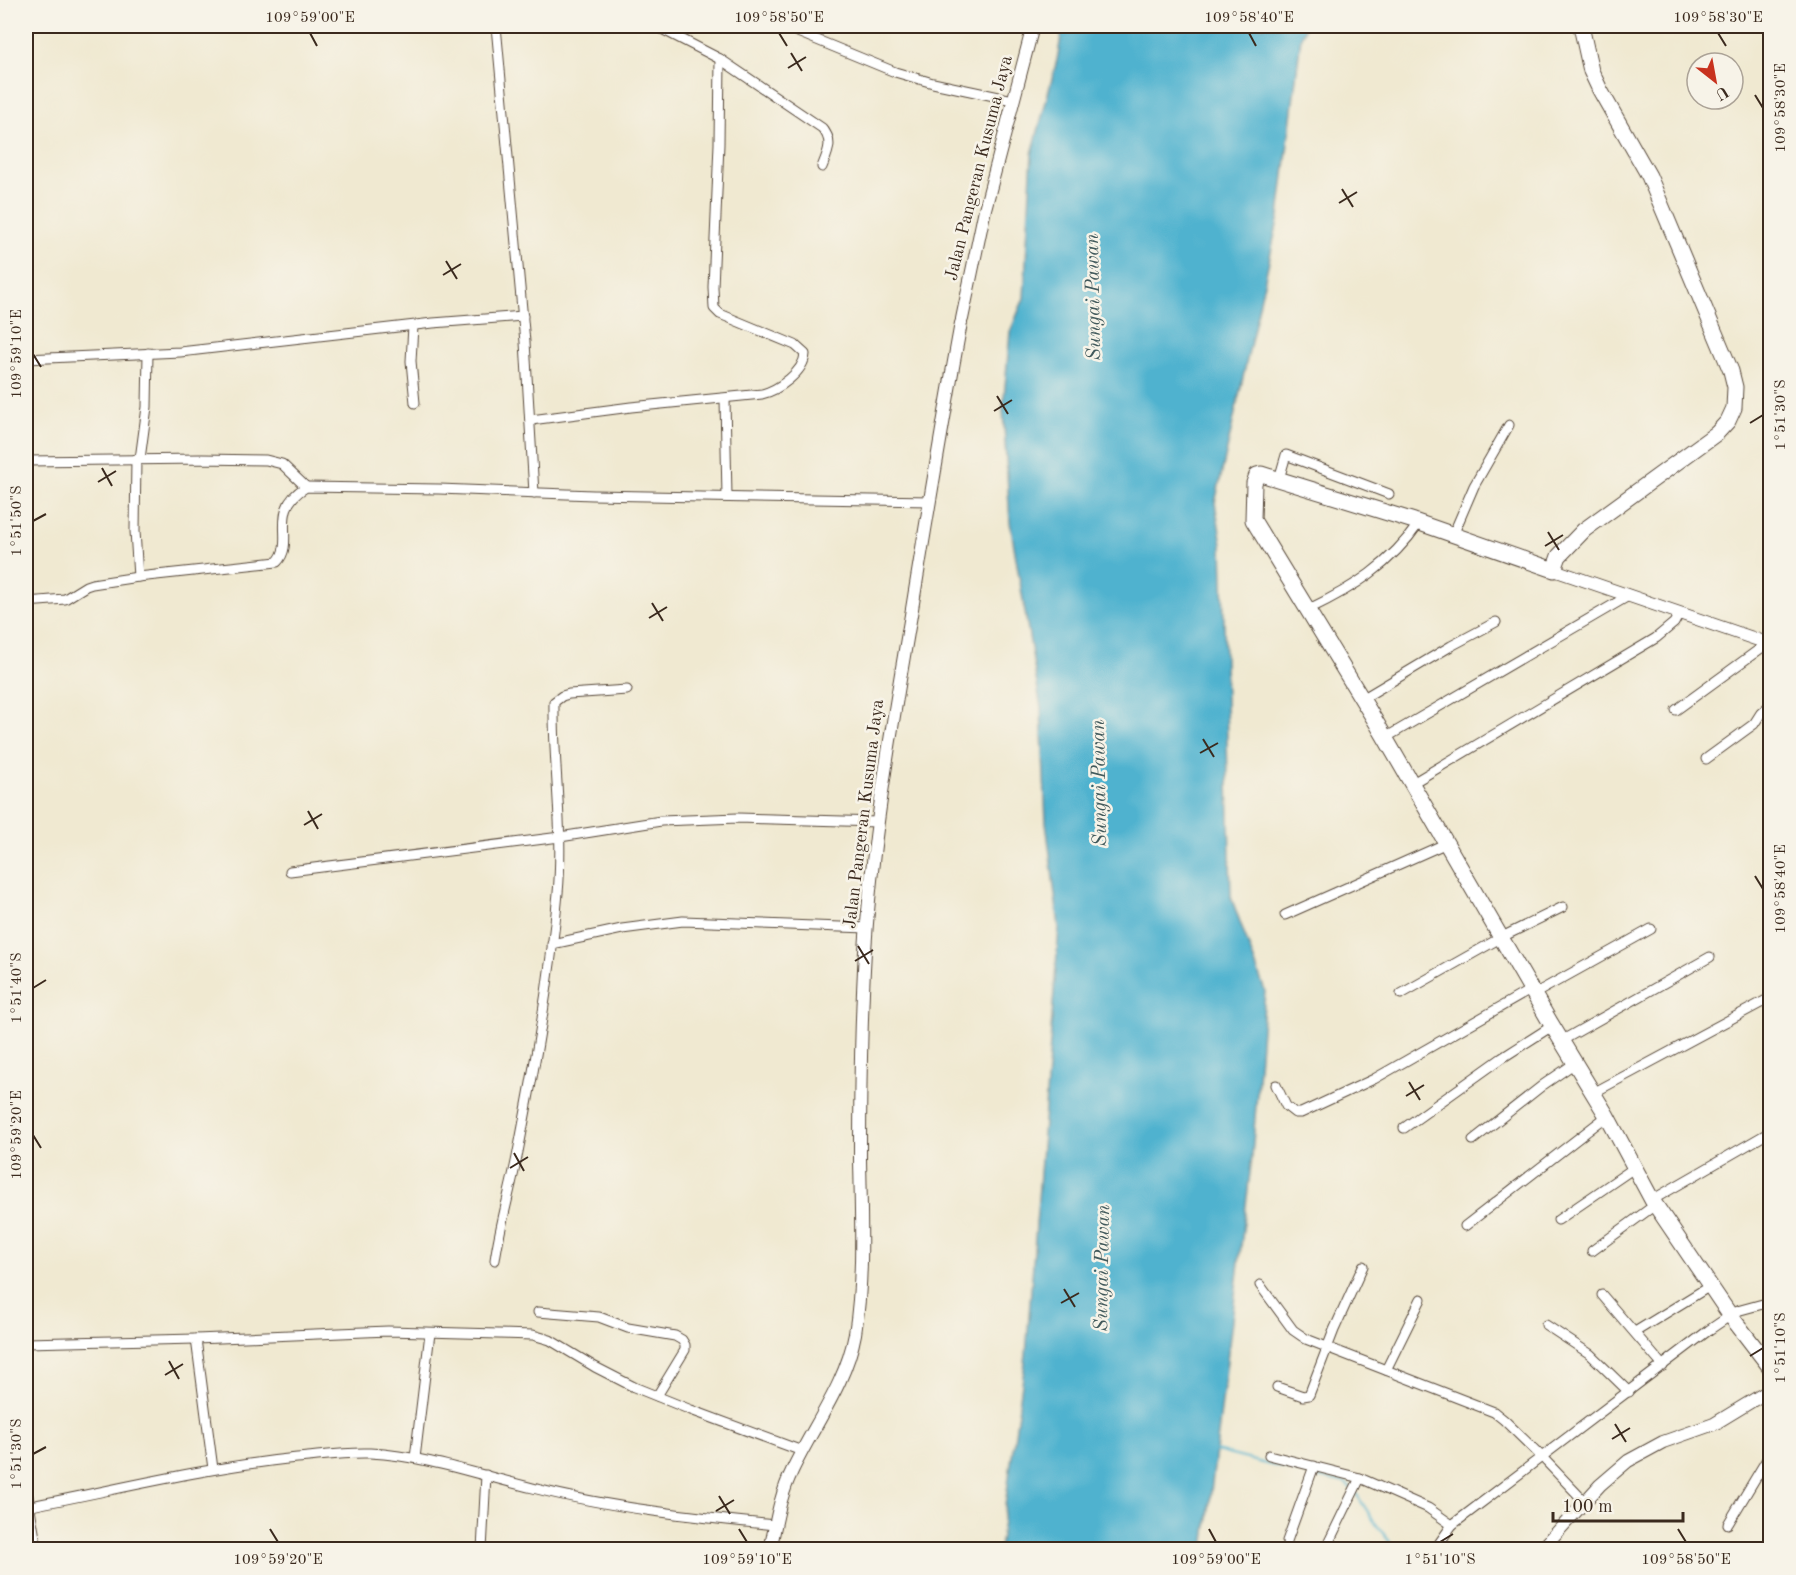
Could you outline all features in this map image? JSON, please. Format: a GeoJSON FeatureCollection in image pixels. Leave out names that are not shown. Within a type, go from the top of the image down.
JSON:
{"type":"FeatureCollection","features":[{"type":"Feature","properties":{"kind":"main road"},"geometry":{"type":"LineString","coordinates":[[1581,26],[1591,71],[1649,176],[1731,371],[1736,397],[1728,421],[1717,434],[1584,530],[1559,556],[1554,570],[1456,527],[1419,523],[1282,467],[1255,477],[1253,520],[1309,609],[1447,843],[1552,1026],[1607,1116],[1654,1203],[1730,1315],[1770,1367]]}},
{"type":"Feature","properties":{"kind":"street"},"geometry":{"type":"LineString","coordinates":[[495,26],[523,316],[534,493]]}},
{"type":"Feature","properties":{"kind":"street"},"geometry":{"type":"LineString","coordinates":[[656,26],[720,58],[822,128],[828,134],[830,145],[822,167]]}},
{"type":"Feature","properties":{"kind":"street"},"geometry":{"type":"LineString","coordinates":[[783,26],[895,72],[933,83],[1013,100]]}},
{"type":"Feature","properties":{"kind":"street","name":"Jalan Pangeran Kusuma Jaya"},"geometry":{"type":"LineString","coordinates":[[770,1550],[785,1489],[802,1451],[849,1362],[859,1303],[862,1248],[860,1072],[867,928],[878,822],[918,569],[962,321],[986,209],[1033,26]]}},
{"type":"Feature","properties":{"kind":"street"},"geometry":{"type":"LineString","coordinates":[[531,420],[771,392],[797,370],[806,357],[795,345],[720,314],[714,308],[720,58]]}},
{"type":"Feature","properties":{"kind":"street"},"geometry":{"type":"LineString","coordinates":[[26,359],[180,352],[523,316]]}},
{"type":"Feature","properties":{"kind":"street"},"geometry":{"type":"LineString","coordinates":[[413,326],[411,361],[415,403]]}},
{"type":"Feature","properties":{"kind":"street"},"geometry":{"type":"LineString","coordinates":[[138,577],[135,531],[138,459],[147,406],[148,354]]}},
{"type":"Feature","properties":{"kind":"street"},"geometry":{"type":"LineString","coordinates":[[725,399],[727,497]]}},
{"type":"Feature","properties":{"kind":"street"},"geometry":{"type":"LineString","coordinates":[[1456,527],[1474,486],[1509,425]]}},
{"type":"Feature","properties":{"kind":"street"},"geometry":{"type":"LineString","coordinates":[[26,461],[138,459],[274,461],[287,468],[306,487]]}},
{"type":"Feature","properties":{"kind":"street"},"geometry":{"type":"LineString","coordinates":[[1282,467],[1389,494]]}},
{"type":"Feature","properties":{"kind":"street"},"geometry":{"type":"LineString","coordinates":[[26,602],[57,601],[72,596],[86,586],[138,577],[278,562],[283,554],[288,502],[306,487],[930,501]]}},
{"type":"Feature","properties":{"kind":"street"},"geometry":{"type":"LineString","coordinates":[[1309,609],[1367,577],[1395,552],[1419,523]]}},
{"type":"Feature","properties":{"kind":"street"},"geometry":{"type":"LineString","coordinates":[[1554,570],[1769,644]]}},
{"type":"Feature","properties":{"kind":"street"},"geometry":{"type":"LineString","coordinates":[[1385,738],[1630,595]]}},
{"type":"Feature","properties":{"kind":"street"},"geometry":{"type":"LineString","coordinates":[[1411,784],[1656,638],[1674,623],[1679,614]]}},
{"type":"Feature","properties":{"kind":"street"},"geometry":{"type":"LineString","coordinates":[[1362,699],[1496,622]]}},
{"type":"Feature","properties":{"kind":"street"},"geometry":{"type":"LineString","coordinates":[[1676,710],[1769,644]]}},
{"type":"Feature","properties":{"kind":"street"},"geometry":{"type":"LineString","coordinates":[[495,1260],[528,1098],[545,996],[558,892],[560,837],[554,702],[569,694],[627,690]]}},
{"type":"Feature","properties":{"kind":"street"},"geometry":{"type":"LineString","coordinates":[[1706,759],[1754,724],[1770,705]]}},
{"type":"Feature","properties":{"kind":"street"},"geometry":{"type":"LineString","coordinates":[[290,871],[560,837],[661,821],[702,818],[878,822]]}},
{"type":"Feature","properties":{"kind":"street"},"geometry":{"type":"LineString","coordinates":[[1285,915],[1447,843]]}},
{"type":"Feature","properties":{"kind":"street"},"geometry":{"type":"LineString","coordinates":[[1401,994],[1502,937],[1563,907]]}},
{"type":"Feature","properties":{"kind":"street"},"geometry":{"type":"LineString","coordinates":[[552,944],[622,929],[683,921],[867,928]]}},
{"type":"Feature","properties":{"kind":"street"},"geometry":{"type":"LineString","coordinates":[[1276,1085],[1290,1110],[1301,1113],[1374,1079],[1651,929]]}},
{"type":"Feature","properties":{"kind":"street"},"geometry":{"type":"LineString","coordinates":[[1561,1041],[1710,957]]}},
{"type":"Feature","properties":{"kind":"street"},"geometry":{"type":"LineString","coordinates":[[1593,1093],[1770,998]]}},
{"type":"Feature","properties":{"kind":"street"},"geometry":{"type":"LineString","coordinates":[[1404,1128],[1502,1058],[1552,1026]]}},
{"type":"Feature","properties":{"kind":"street"},"geometry":{"type":"LineString","coordinates":[[1473,1140],[1575,1063]]}},
{"type":"Feature","properties":{"kind":"street"},"geometry":{"type":"LineString","coordinates":[[1465,1226],[1607,1116]]}},
{"type":"Feature","properties":{"kind":"street"},"geometry":{"type":"LineString","coordinates":[[1592,1251],[1654,1203],[1770,1132]]}},
{"type":"Feature","properties":{"kind":"street"},"geometry":{"type":"LineString","coordinates":[[1558,1221],[1634,1168]]}},
{"type":"Feature","properties":{"kind":"street"},"geometry":{"type":"LineString","coordinates":[[1277,1387],[1308,1396],[1363,1266]]}},
{"type":"Feature","properties":{"kind":"street"},"geometry":{"type":"LineString","coordinates":[[1260,1285],[1293,1330],[1306,1339],[1494,1412],[1584,1501]]}},
{"type":"Feature","properties":{"kind":"street"},"geometry":{"type":"LineString","coordinates":[[1635,1332],[1710,1286]]}},
{"type":"Feature","properties":{"kind":"street"},"geometry":{"type":"LineString","coordinates":[[1602,1295],[1663,1365]]}},
{"type":"Feature","properties":{"kind":"street"},"geometry":{"type":"LineString","coordinates":[[1386,1371],[1420,1299]]}},
{"type":"Feature","properties":{"kind":"street"},"geometry":{"type":"LineString","coordinates":[[1438,1545],[1452,1525],[1730,1315],[1770,1302]]}},
{"type":"Feature","properties":{"kind":"street"},"geometry":{"type":"LineString","coordinates":[[538,1312],[599,1317],[628,1328],[675,1336],[682,1340],[685,1350],[657,1396]]}},
{"type":"Feature","properties":{"kind":"street"},"geometry":{"type":"LineString","coordinates":[[1546,1325],[1590,1354],[1629,1392]]}},
{"type":"Feature","properties":{"kind":"street"},"geometry":{"type":"LineString","coordinates":[[26,1343],[387,1331],[533,1335],[550,1340],[611,1376],[657,1396],[802,1451]]}},
{"type":"Feature","properties":{"kind":"street"},"geometry":{"type":"LineString","coordinates":[[415,1458],[430,1333]]}},
{"type":"Feature","properties":{"kind":"street"},"geometry":{"type":"LineString","coordinates":[[196,1339],[213,1469]]}},
{"type":"Feature","properties":{"kind":"street"},"geometry":{"type":"LineString","coordinates":[[1541,1550],[1573,1512],[1615,1470],[1663,1442],[1714,1424],[1770,1390]]}},
{"type":"Feature","properties":{"kind":"street"},"geometry":{"type":"LineString","coordinates":[[27,1511],[213,1469],[272,1460],[367,1453],[415,1458],[458,1467],[534,1488],[593,1501],[681,1515],[775,1526]]}},
{"type":"Feature","properties":{"kind":"street"},"geometry":{"type":"LineString","coordinates":[[1728,1524],[1770,1454]]}},
{"type":"Feature","properties":{"kind":"street"},"geometry":{"type":"LineString","coordinates":[[1269,1455],[1360,1478],[1428,1508],[1452,1525]]}},
{"type":"Feature","properties":{"kind":"street"},"geometry":{"type":"LineString","coordinates":[[1287,1541],[1314,1466]]}},
{"type":"Feature","properties":{"kind":"street"},"geometry":{"type":"LineString","coordinates":[[482,1550],[486,1475]]}},
{"type":"Feature","properties":{"kind":"street"},"geometry":{"type":"LineString","coordinates":[[1325,1550],[1360,1478]]}},
{"type":"Feature","properties":{"kind":"street"},"geometry":{"type":"LineString","coordinates":[[26,1485],[27,1511],[37,1550]]}},
{"type":"Feature","properties":{"kind":"water","name":"Sungai Pawan"},"geometry":{"type":"Polygon","coordinates":[[[1063,26],[1306,26],[1301,37],[1279,216],[1215,503],[1222,544],[1231,897],[1265,991],[1252,1156],[1204,1549],[999,1549],[1026,1355],[1059,927],[1046,822],[1041,708],[1010,522],[1003,409],[1010,332],[1024,298],[1032,154],[1057,60],[1063,26]]]}},
{"type":"Feature","properties":{"kind":"waterway"},"geometry":{"type":"LineString","coordinates":[[1216,1451],[1309,1475]]}},
{"type":"Feature","properties":{"kind":"waterway"},"geometry":{"type":"LineString","coordinates":[[1315,1476],[1345,1483],[1351,1488]]}},
{"type":"Feature","properties":{"kind":"waterway"},"geometry":{"type":"LineString","coordinates":[[1355,1492],[1380,1530],[1398,1550]]}}]}
